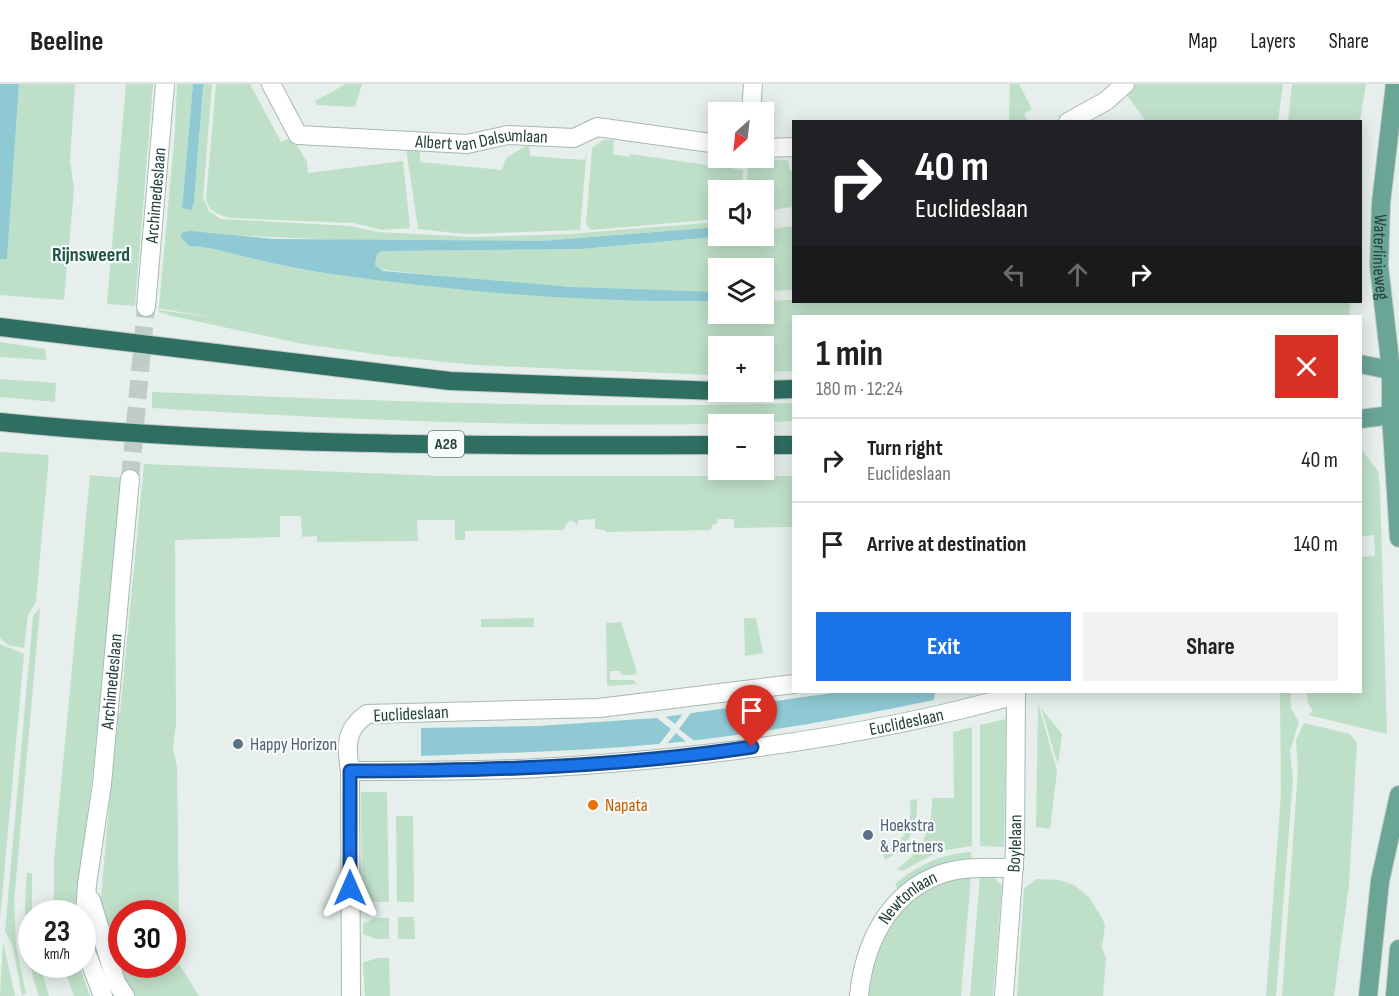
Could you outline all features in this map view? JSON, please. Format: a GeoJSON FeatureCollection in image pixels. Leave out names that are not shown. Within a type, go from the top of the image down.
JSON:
{"type":"FeatureCollection","features":[{"type":"Feature","properties":{"kind":"highway"},"geometry":{"type":"LineString","coordinates":[[0,327],[450,381],[708,391]]}},
{"type":"Feature","properties":{"kind":"highway"},"geometry":{"type":"LineString","coordinates":[[774,389],[792,388]]}},
{"type":"Feature","properties":{"kind":"highway","name":"A28"},"geometry":{"type":"LineString","coordinates":[[0,422],[174,437],[522,446],[708,445]]}},
{"type":"Feature","properties":{"kind":"highway"},"geometry":{"type":"LineString","coordinates":[[774,445],[792,445]]}},
{"type":"Feature","properties":{"kind":"main road","name":"Waterlinieweg"},"geometry":{"type":"LineString","coordinates":[[1395,84],[1381,203],[1379,266],[1395,371],[1399,538]]}},
{"type":"Feature","properties":{"kind":"main road"},"geometry":{"type":"LineString","coordinates":[[1362,364],[1395,371]]}},
{"type":"Feature","properties":{"kind":"main road"},"geometry":{"type":"LineString","coordinates":[[1362,419],[1395,413]]}},
{"type":"Feature","properties":{"kind":"main road"},"geometry":{"type":"LineString","coordinates":[[1368,996],[1380,881],[1399,795]]}},
{"type":"Feature","properties":{"kind":"main road"},"geometry":{"type":"LineString","coordinates":[[1395,996],[1399,949]]}},
{"type":"Feature","properties":{"kind":"street","name":"Archimedeslaan"},"geometry":{"type":"LineString","coordinates":[[146,307],[165,84]]}},
{"type":"Feature","properties":{"kind":"street","name":"Albert van Dalsumlaan"},"geometry":{"type":"LineString","coordinates":[[271,84],[298,135],[467,144],[508,135],[574,138],[597,127],[708,143]]}},
{"type":"Feature","properties":{"kind":"street"},"geometry":{"type":"LineString","coordinates":[[752,102],[753,84]]}},
{"type":"Feature","properties":{"kind":"street"},"geometry":{"type":"LineString","coordinates":[[1072,120],[1106,101],[1125,84]]}},
{"type":"Feature","properties":{"kind":"street"},"geometry":{"type":"LineString","coordinates":[[774,148],[792,147]]}},
{"type":"Feature","properties":{"kind":"street","name":"Archimedeslaan"},"geometry":{"type":"LineString","coordinates":[[103,996],[83,944],[87,884],[102,783],[130,479]]}},
{"type":"Feature","properties":{"kind":"street","name":"Euclideslaan"},"geometry":{"type":"LineString","coordinates":[[792,684],[599,708],[367,714],[355,723],[349,735],[350,771],[535,768],[651,760],[866,729],[975,706],[1016,693]]}},
{"type":"Feature","properties":{"kind":"street","name":"Boylelaan"},"geometry":{"type":"LineString","coordinates":[[1004,996],[1014,868],[1016,693]]}},
{"type":"Feature","properties":{"kind":"street"},"geometry":{"type":"LineString","coordinates":[[350,771],[351,996]]}},
{"type":"Feature","properties":{"kind":"street","name":"Newtonlaan"},"geometry":{"type":"LineString","coordinates":[[859,996],[861,973],[871,941],[879,925],[908,893],[942,874],[976,868],[1014,868]]}},
{"type":"Feature","properties":{"kind":"street","name":"Archimedeslaan"},"geometry":{"type":"LineString","coordinates":[[87,884],[116,982],[125,996]]}},
{"type":"Feature","properties":{"kind":"green space"},"geometry":{"type":"Polygon","coordinates":[[[19,84],[75,84],[70,160],[74,189],[64,300],[0,295],[0,259],[7,259],[19,84]]]}},
{"type":"Feature","properties":{"kind":"green space"},"geometry":{"type":"Polygon","coordinates":[[[126,84],[153,84],[135,306],[107,304],[126,84]]]}},
{"type":"Feature","properties":{"kind":"green space"},"geometry":{"type":"Polygon","coordinates":[[[177,84],[193,84],[182,208],[194,202],[204,84],[212,84],[203,198],[209,211],[221,219],[350,226],[377,232],[474,237],[570,234],[708,223],[708,228],[541,241],[391,242],[181,233],[189,246],[238,253],[318,272],[518,294],[618,300],[708,301],[708,324],[774,324],[774,301],[792,300],[792,303],[1350,303],[1349,315],[792,315],[792,371],[774,372],[774,336],[708,336],[708,375],[475,365],[389,356],[303,344],[172,316],[159,312],[159,310],[216,318],[157,308],[159,307],[177,84]]]}},
{"type":"Feature","properties":{"kind":"green space"},"geometry":{"type":"Polygon","coordinates":[[[216,84],[250,84],[281,142],[292,137],[307,162],[308,173],[403,161],[410,228],[382,230],[353,223],[233,218],[212,210],[206,198],[216,84]]]}},
{"type":"Feature","properties":{"kind":"green space"},"geometry":{"type":"Polygon","coordinates":[[[346,84],[362,84],[355,107],[317,105],[315,101],[346,84]]]}},
{"type":"Feature","properties":{"kind":"green space"},"geometry":{"type":"Polygon","coordinates":[[[1010,84],[1019,84],[1032,109],[1024,114],[1027,120],[1009,120],[1010,84]]]}},
{"type":"Feature","properties":{"kind":"green space"},"geometry":{"type":"Polygon","coordinates":[[[1135,84],[1283,84],[1278,120],[1145,120],[1126,94],[1135,84]]]}},
{"type":"Feature","properties":{"kind":"green space"},"geometry":{"type":"Polygon","coordinates":[[[1292,84],[1366,84],[1360,120],[1288,120],[1292,84]]]}},
{"type":"Feature","properties":{"kind":"green space"},"geometry":{"type":"Polygon","coordinates":[[[603,140],[614,140],[613,154],[629,157],[630,154],[708,165],[708,168],[743,170],[742,180],[708,180],[708,220],[591,230],[586,224],[592,148],[603,140]]]}},
{"type":"Feature","properties":{"kind":"green space"},"geometry":{"type":"Polygon","coordinates":[[[529,144],[530,156],[585,160],[587,148],[580,230],[464,234],[418,229],[406,149],[420,149],[420,162],[502,170],[506,158],[529,144]]]}},
{"type":"Feature","properties":{"kind":"green space"},"geometry":{"type":"Polygon","coordinates":[[[774,160],[788,160],[790,171],[792,171],[792,207],[774,210],[774,180],[747,180],[748,168],[774,168],[774,160]]]}},
{"type":"Feature","properties":{"kind":"green space"},"geometry":{"type":"Polygon","coordinates":[[[792,226],[792,290],[774,291],[774,258],[708,258],[708,292],[592,288],[509,282],[383,270],[375,265],[377,254],[383,251],[582,249],[708,238],[708,246],[774,246],[774,229],[792,226]]]}},
{"type":"Feature","properties":{"kind":"green space"},"geometry":{"type":"Polygon","coordinates":[[[0,342],[45,349],[46,360],[0,357],[0,342]]]}},
{"type":"Feature","properties":{"kind":"green space"},"geometry":{"type":"Polygon","coordinates":[[[0,379],[56,383],[55,402],[0,397],[0,379]]]}},
{"type":"Feature","properties":{"kind":"green space"},"geometry":{"type":"Polygon","coordinates":[[[152,392],[553,405],[792,403],[792,421],[774,422],[774,414],[708,414],[708,424],[473,423],[152,408],[152,392]]]}},
{"type":"Feature","properties":{"kind":"green space"},"geometry":{"type":"Polygon","coordinates":[[[1362,450],[1378,471],[1380,487],[1387,734],[1308,715],[1313,711],[1308,703],[1307,693],[1362,693],[1362,557],[1375,556],[1374,535],[1362,536],[1362,450]]]}},
{"type":"Feature","properties":{"kind":"green space"},"geometry":{"type":"Polygon","coordinates":[[[0,452],[49,455],[36,602],[28,615],[24,648],[8,645],[0,638],[0,452]]]}},
{"type":"Feature","properties":{"kind":"green space"},"geometry":{"type":"Polygon","coordinates":[[[144,464],[441,476],[708,476],[708,480],[774,480],[774,476],[792,476],[792,527],[734,528],[734,519],[718,519],[717,524],[712,525],[711,530],[606,532],[595,529],[595,519],[578,520],[578,525],[570,520],[563,530],[465,531],[465,540],[455,540],[455,520],[417,520],[418,541],[317,542],[317,536],[302,537],[301,516],[280,516],[280,537],[175,540],[176,724],[173,748],[177,766],[179,900],[108,900],[108,935],[101,898],[117,713],[120,713],[144,464]]]}},
{"type":"Feature","properties":{"kind":"green space"},"geometry":{"type":"Polygon","coordinates":[[[90,475],[121,478],[93,773],[76,900],[54,900],[54,860],[90,475]]]}},
{"type":"Feature","properties":{"kind":"green space"},"geometry":{"type":"Polygon","coordinates":[[[40,608],[14,902],[18,974],[13,947],[5,931],[33,616],[40,608]]]}},
{"type":"Feature","properties":{"kind":"green space"},"geometry":{"type":"Polygon","coordinates":[[[534,618],[534,627],[481,627],[481,619],[534,618]]]}},
{"type":"Feature","properties":{"kind":"green space"},"geometry":{"type":"Polygon","coordinates":[[[744,618],[756,618],[763,653],[745,656],[744,618]]]}},
{"type":"Feature","properties":{"kind":"green space"},"geometry":{"type":"Polygon","coordinates":[[[621,622],[637,672],[634,675],[621,675],[620,671],[610,671],[610,680],[634,680],[637,684],[607,686],[606,623],[621,622]]]}},
{"type":"Feature","properties":{"kind":"green space"},"geometry":{"type":"Polygon","coordinates":[[[0,644],[24,654],[0,919],[0,644]]]}},
{"type":"Feature","properties":{"kind":"green space"},"geometry":{"type":"Polygon","coordinates":[[[1280,693],[1290,693],[1291,708],[1299,722],[1290,751],[1293,779],[1276,996],[1266,996],[1281,794],[1280,693]]]}},
{"type":"Feature","properties":{"kind":"green space"},"geometry":{"type":"Polygon","coordinates":[[[1038,703],[1057,771],[1050,829],[1036,827],[1038,703]]]}},
{"type":"Feature","properties":{"kind":"green space"},"geometry":{"type":"Polygon","coordinates":[[[1041,708],[1062,734],[1058,765],[1041,708]]]}},
{"type":"Feature","properties":{"kind":"green space"},"geometry":{"type":"Polygon","coordinates":[[[1006,719],[1004,847],[980,846],[980,725],[1006,719]]]}},
{"type":"Feature","properties":{"kind":"green space"},"geometry":{"type":"Polygon","coordinates":[[[1304,723],[1350,734],[1357,743],[1349,885],[1334,996],[1282,996],[1298,770],[1296,740],[1304,723]]]}},
{"type":"Feature","properties":{"kind":"green space"},"geometry":{"type":"Polygon","coordinates":[[[972,727],[972,846],[940,851],[902,871],[897,869],[913,855],[924,838],[932,809],[932,798],[954,798],[953,732],[972,727]]]}},
{"type":"Feature","properties":{"kind":"green space"},"geometry":{"type":"Polygon","coordinates":[[[361,792],[387,792],[389,902],[375,902],[362,896],[361,792]]]}},
{"type":"Feature","properties":{"kind":"green space"},"geometry":{"type":"Polygon","coordinates":[[[917,799],[916,818],[911,835],[901,849],[885,860],[883,854],[897,845],[909,825],[910,800],[917,799]]]}},
{"type":"Feature","properties":{"kind":"green space"},"geometry":{"type":"Polygon","coordinates":[[[396,816],[413,816],[414,902],[397,902],[396,816]]]}},
{"type":"Feature","properties":{"kind":"green space"},"geometry":{"type":"Polygon","coordinates":[[[971,852],[972,862],[899,892],[895,884],[930,862],[950,855],[971,852]]]}},
{"type":"Feature","properties":{"kind":"green space"},"geometry":{"type":"Polygon","coordinates":[[[27,873],[32,873],[32,900],[25,900],[27,873]]]}},
{"type":"Feature","properties":{"kind":"green space"},"geometry":{"type":"Polygon","coordinates":[[[971,876],[961,996],[866,996],[879,945],[897,914],[923,891],[943,882],[971,876]]]}},
{"type":"Feature","properties":{"kind":"green space"},"geometry":{"type":"Polygon","coordinates":[[[980,876],[993,876],[1002,886],[993,996],[970,996],[980,876]]]}},
{"type":"Feature","properties":{"kind":"green space"},"geometry":{"type":"Polygon","coordinates":[[[1036,879],[1059,880],[1074,885],[1089,897],[1102,918],[1105,925],[1102,948],[1106,958],[1103,996],[1017,996],[1024,889],[1036,879]]]}},
{"type":"Feature","properties":{"kind":"green space"},"geometry":{"type":"Polygon","coordinates":[[[398,917],[414,917],[415,939],[398,939],[398,917]]]}},
{"type":"Feature","properties":{"kind":"green space"},"geometry":{"type":"Polygon","coordinates":[[[375,918],[389,918],[389,939],[376,939],[363,934],[363,924],[375,918]]]}},
{"type":"Feature","properties":{"kind":"green space"},"geometry":{"type":"Polygon","coordinates":[[[3,941],[15,996],[0,996],[3,941]]]}},
{"type":"Feature","properties":{"kind":"green space"},"geometry":{"type":"Polygon","coordinates":[[[376,958],[389,958],[390,996],[365,996],[363,963],[376,958]]]}},
{"type":"Feature","properties":{"kind":"green space"},"geometry":{"type":"Polygon","coordinates":[[[186,975],[199,996],[131,996],[124,978],[186,978],[186,975]]]}},
{"type":"Feature","properties":{"kind":"green space"},"geometry":{"type":"Polygon","coordinates":[[[19,978],[23,978],[26,993],[22,996],[19,978]]]}},
{"type":"Feature","properties":{"kind":"green space"},"geometry":{"type":"Polygon","coordinates":[[[33,978],[44,978],[49,996],[39,996],[33,978]]]}},
{"type":"Feature","properties":{"kind":"green space"},"geometry":{"type":"Polygon","coordinates":[[[68,978],[84,978],[90,996],[74,996],[68,978]]]}},
{"type":"Feature","properties":{"kind":"water"},"geometry":{"type":"Polygon","coordinates":[[[0,84],[19,84],[7,259],[0,259],[0,84]]]}},
{"type":"Feature","properties":{"kind":"water"},"geometry":{"type":"Polygon","coordinates":[[[193,84],[204,84],[194,202],[191,210],[182,208],[193,84]]]}},
{"type":"Feature","properties":{"kind":"water"},"geometry":{"type":"Polygon","coordinates":[[[708,228],[708,238],[582,249],[383,251],[377,254],[375,265],[383,271],[572,287],[708,292],[708,301],[621,300],[525,295],[380,280],[310,271],[189,246],[180,236],[183,232],[190,231],[275,239],[541,241],[708,228]]]}},
{"type":"Feature","properties":{"kind":"water"},"geometry":{"type":"Polygon","coordinates":[[[832,693],[935,693],[934,700],[737,735],[639,746],[421,756],[421,728],[538,726],[657,718],[832,693]]]}},
{"type":"Feature","properties":{"kind":"pier"},"geometry":{"type":"Polygon","coordinates":[[[693,710],[679,729],[697,743],[689,744],[676,733],[665,746],[657,747],[671,729],[653,715],[662,714],[675,724],[685,711],[693,710]]]}},
{"type":"Feature","properties":{"kind":"tunnel"},"geometry":{"type":"LineString","coordinates":[[130,479],[146,307]]}},
{"type":"Feature","properties":{"kind":"place","name":"Happy Horizon"},"geometry":{"type":"Point","coordinates":[238,744]}},
{"type":"Feature","properties":{"kind":"place","name":"Napata"},"geometry":{"type":"Point","coordinates":[593,805]}},
{"type":"Feature","properties":{"kind":"place","name":"Hoekstra & Partners"},"geometry":{"type":"Point","coordinates":[868,835]}},
{"type":"Feature","properties":{"kind":"district","name":"Rijnsweerd"},"geometry":{"type":"Point","coordinates":[91,255]}},
{"type":"Feature","properties":{"kind":"route"},"geometry":{"type":"LineString","coordinates":[[350,888],[350,771],[535,768],[651,760],[752,747]]}}]}
